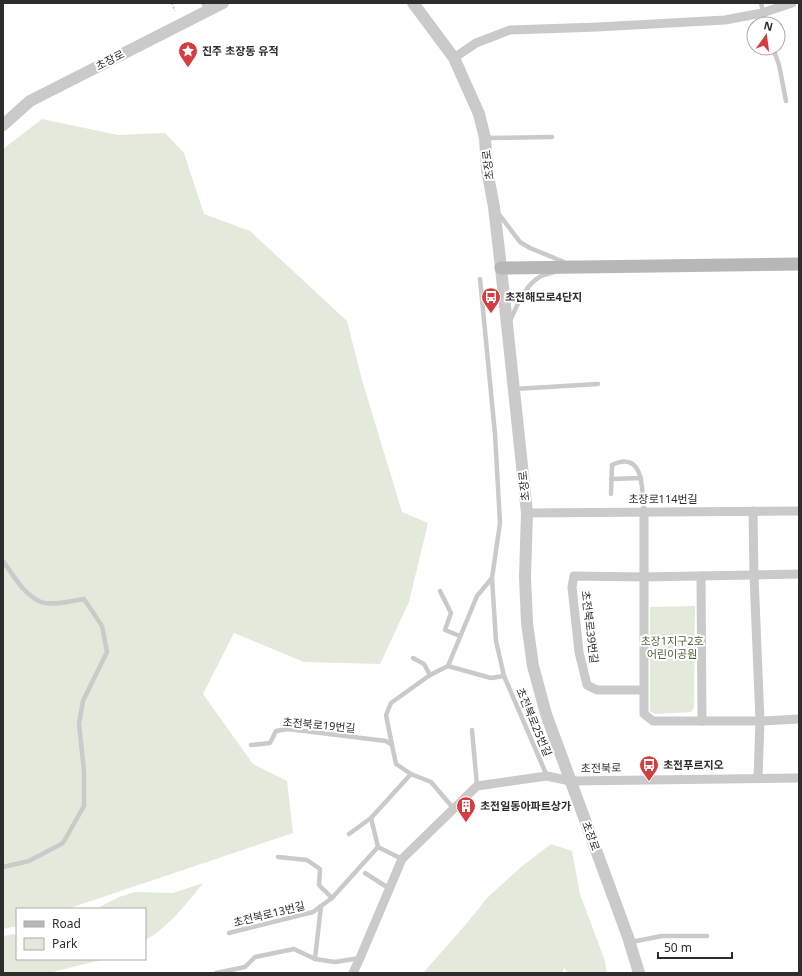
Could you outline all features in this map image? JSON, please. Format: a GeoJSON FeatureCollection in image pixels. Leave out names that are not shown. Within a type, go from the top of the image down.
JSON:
{"type":"FeatureCollection","features":[{"type":"Feature","properties":{"kind":"main road"},"geometry":{"type":"LineString","coordinates":[[501,268],[799,264]]}},
{"type":"Feature","properties":{"kind":"street","name":"초장로"},"geometry":{"type":"LineString","coordinates":[[3,125],[30,101],[205,7],[223,3]]}},
{"type":"Feature","properties":{"kind":"street"},"geometry":{"type":"LineString","coordinates":[[454,58],[476,43],[510,30],[725,20],[762,14],[792,3]]}},
{"type":"Feature","properties":{"kind":"street","name":"초장로"},"geometry":{"type":"LineString","coordinates":[[414,4],[454,58],[479,114],[485,138],[508,326],[527,513],[525,576],[527,623],[533,666],[546,714],[639,973]]}},
{"type":"Feature","properties":{"kind":"street"},"geometry":{"type":"LineString","coordinates":[[644,511],[644,714],[653,721],[760,721],[799,719]]}},
{"type":"Feature","properties":{"kind":"street"},"geometry":{"type":"LineString","coordinates":[[753,511],[760,721],[758,778]]}},
{"type":"Feature","properties":{"kind":"street","name":"초장로114번길"},"geometry":{"type":"LineString","coordinates":[[527,513],[799,511]]}},
{"type":"Feature","properties":{"kind":"street","name":"초전북로39번길"},"geometry":{"type":"LineString","coordinates":[[644,690],[597,690],[586,685],[579,652],[572,586],[574,576],[644,577],[799,574]]}},
{"type":"Feature","properties":{"kind":"street"},"geometry":{"type":"LineString","coordinates":[[701,576],[702,721]]}},
{"type":"Feature","properties":{"kind":"street","name":"초전북로"},"geometry":{"type":"LineString","coordinates":[[476,786],[547,776],[570,781],[799,778]]}},
{"type":"Feature","properties":{"kind":"street"},"geometry":{"type":"LineString","coordinates":[[353,973],[402,859],[476,786]]}},
{"type":"Feature","properties":{"kind":"lane"},"geometry":{"type":"LineString","coordinates":[[761,3],[762,14]]}},
{"type":"Feature","properties":{"kind":"lane"},"geometry":{"type":"LineString","coordinates":[[775,56],[786,101]]}},
{"type":"Feature","properties":{"kind":"lane"},"geometry":{"type":"LineString","coordinates":[[485,138],[552,137]]}},
{"type":"Feature","properties":{"kind":"lane"},"geometry":{"type":"LineString","coordinates":[[494,207],[520,242],[530,248],[572,266]]}},
{"type":"Feature","properties":{"kind":"lane"},"geometry":{"type":"LineString","coordinates":[[508,326],[521,298],[530,286],[541,276],[572,266]]}},
{"type":"Feature","properties":{"kind":"lane","name":"초전북로25번길"},"geometry":{"type":"LineString","coordinates":[[480,279],[495,434],[500,523],[492,578],[496,641],[504,676],[547,776]]}},
{"type":"Feature","properties":{"kind":"lane"},"geometry":{"type":"LineString","coordinates":[[514,389],[598,384]]}},
{"type":"Feature","properties":{"kind":"lane"},"geometry":{"type":"LineString","coordinates":[[611,494],[612,465],[618,462],[630,463],[640,472],[644,511]]}},
{"type":"Feature","properties":{"kind":"lane"},"geometry":{"type":"LineString","coordinates":[[611,478],[641,478]]}},
{"type":"Feature","properties":{"kind":"lane"},"geometry":{"type":"LineString","coordinates":[[3,561],[27,592],[41,602],[61,603],[84,599],[102,626],[107,652],[83,701],[79,724],[84,771],[84,806],[63,843],[30,861],[3,867]]}},
{"type":"Feature","properties":{"kind":"lane","name":"초전북로25번길"},"geometry":{"type":"LineString","coordinates":[[448,666],[478,596],[492,578]]}},
{"type":"Feature","properties":{"kind":"lane"},"geometry":{"type":"LineString","coordinates":[[440,591],[451,613],[445,630],[460,636]]}},
{"type":"Feature","properties":{"kind":"lane"},"geometry":{"type":"LineString","coordinates":[[413,658],[424,664],[430,675]]}},
{"type":"Feature","properties":{"kind":"lane"},"geometry":{"type":"LineString","coordinates":[[454,809],[431,782],[411,774],[396,764],[386,716],[391,703],[430,675],[448,666],[491,678],[504,676]]}},
{"type":"Feature","properties":{"kind":"lane","name":"초전북로19번길"},"geometry":{"type":"LineString","coordinates":[[251,745],[270,743],[276,731],[288,729],[386,741],[392,745]]}},
{"type":"Feature","properties":{"kind":"lane"},"geometry":{"type":"LineString","coordinates":[[472,730],[476,786]]}},
{"type":"Feature","properties":{"kind":"lane"},"geometry":{"type":"LineString","coordinates":[[349,834],[371,818],[411,774]]}},
{"type":"Feature","properties":{"kind":"lane"},"geometry":{"type":"LineString","coordinates":[[371,818],[378,847],[402,859]]}},
{"type":"Feature","properties":{"kind":"lane","name":"초전북로13번길"},"geometry":{"type":"LineString","coordinates":[[229,933],[313,912],[332,898],[378,847]]}},
{"type":"Feature","properties":{"kind":"lane"},"geometry":{"type":"LineString","coordinates":[[278,856],[307,860],[320,869],[319,885],[332,898]]}},
{"type":"Feature","properties":{"kind":"lane"},"geometry":{"type":"LineString","coordinates":[[365,873],[390,889]]}},
{"type":"Feature","properties":{"kind":"lane"},"geometry":{"type":"LineString","coordinates":[[315,959],[321,906]]}},
{"type":"Feature","properties":{"kind":"lane"},"geometry":{"type":"LineString","coordinates":[[629,942],[662,936],[707,936]]}},
{"type":"Feature","properties":{"kind":"lane"},"geometry":{"type":"LineString","coordinates":[[216,973],[245,967],[255,957],[294,949],[315,959],[335,962],[360,958]]}},
{"type":"Feature","properties":{"kind":"path"},"geometry":{"type":"LineString","coordinates":[[172,3],[175,12]]}},
{"type":"Feature","properties":{"kind":"green space"},"geometry":{"type":"Polygon","coordinates":[[[42,119],[118,135],[165,133],[184,153],[204,214],[250,231],[347,321],[362,380],[402,512],[428,523],[409,602],[380,664],[304,662],[234,633],[203,694],[253,764],[287,781],[293,833],[70,908],[16,908],[16,926],[3,929],[3,149],[42,119]]]}},
{"type":"Feature","properties":{"kind":"green space","name":"초장1지구2호 어린이공원"},"geometry":{"type":"Polygon","coordinates":[[[695,606],[694,708],[691,712],[655,714],[650,711],[650,607],[695,606]]]}},
{"type":"Feature","properties":{"kind":"green space"},"geometry":{"type":"Polygon","coordinates":[[[551,844],[572,851],[580,894],[605,961],[607,973],[568,973],[564,968],[562,973],[423,973],[487,898],[521,867],[551,844]]]}},
{"type":"Feature","properties":{"kind":"green space"},"geometry":{"type":"Polygon","coordinates":[[[203,883],[184,907],[161,930],[146,940],[146,908],[98,908],[119,897],[135,892],[173,893],[203,883]]]}},
{"type":"Feature","properties":{"kind":"green space"},"geometry":{"type":"Polygon","coordinates":[[[14,934],[16,936],[16,960],[101,960],[49,973],[3,973],[3,936],[14,934]]]}},
{"type":"Feature","properties":{"kind":"place","name":"진주 초장동 유적"},"geometry":{"type":"Point","coordinates":[188,68]}},
{"type":"Feature","properties":{"kind":"place","name":"초전해모로4단지"},"geometry":{"type":"Point","coordinates":[491,314]}},
{"type":"Feature","properties":{"kind":"place","name":"초전푸르지오"},"geometry":{"type":"Point","coordinates":[649,782]}},
{"type":"Feature","properties":{"kind":"place","name":"초전일동아파트상가"},"geometry":{"type":"Point","coordinates":[466,823]}}]}
